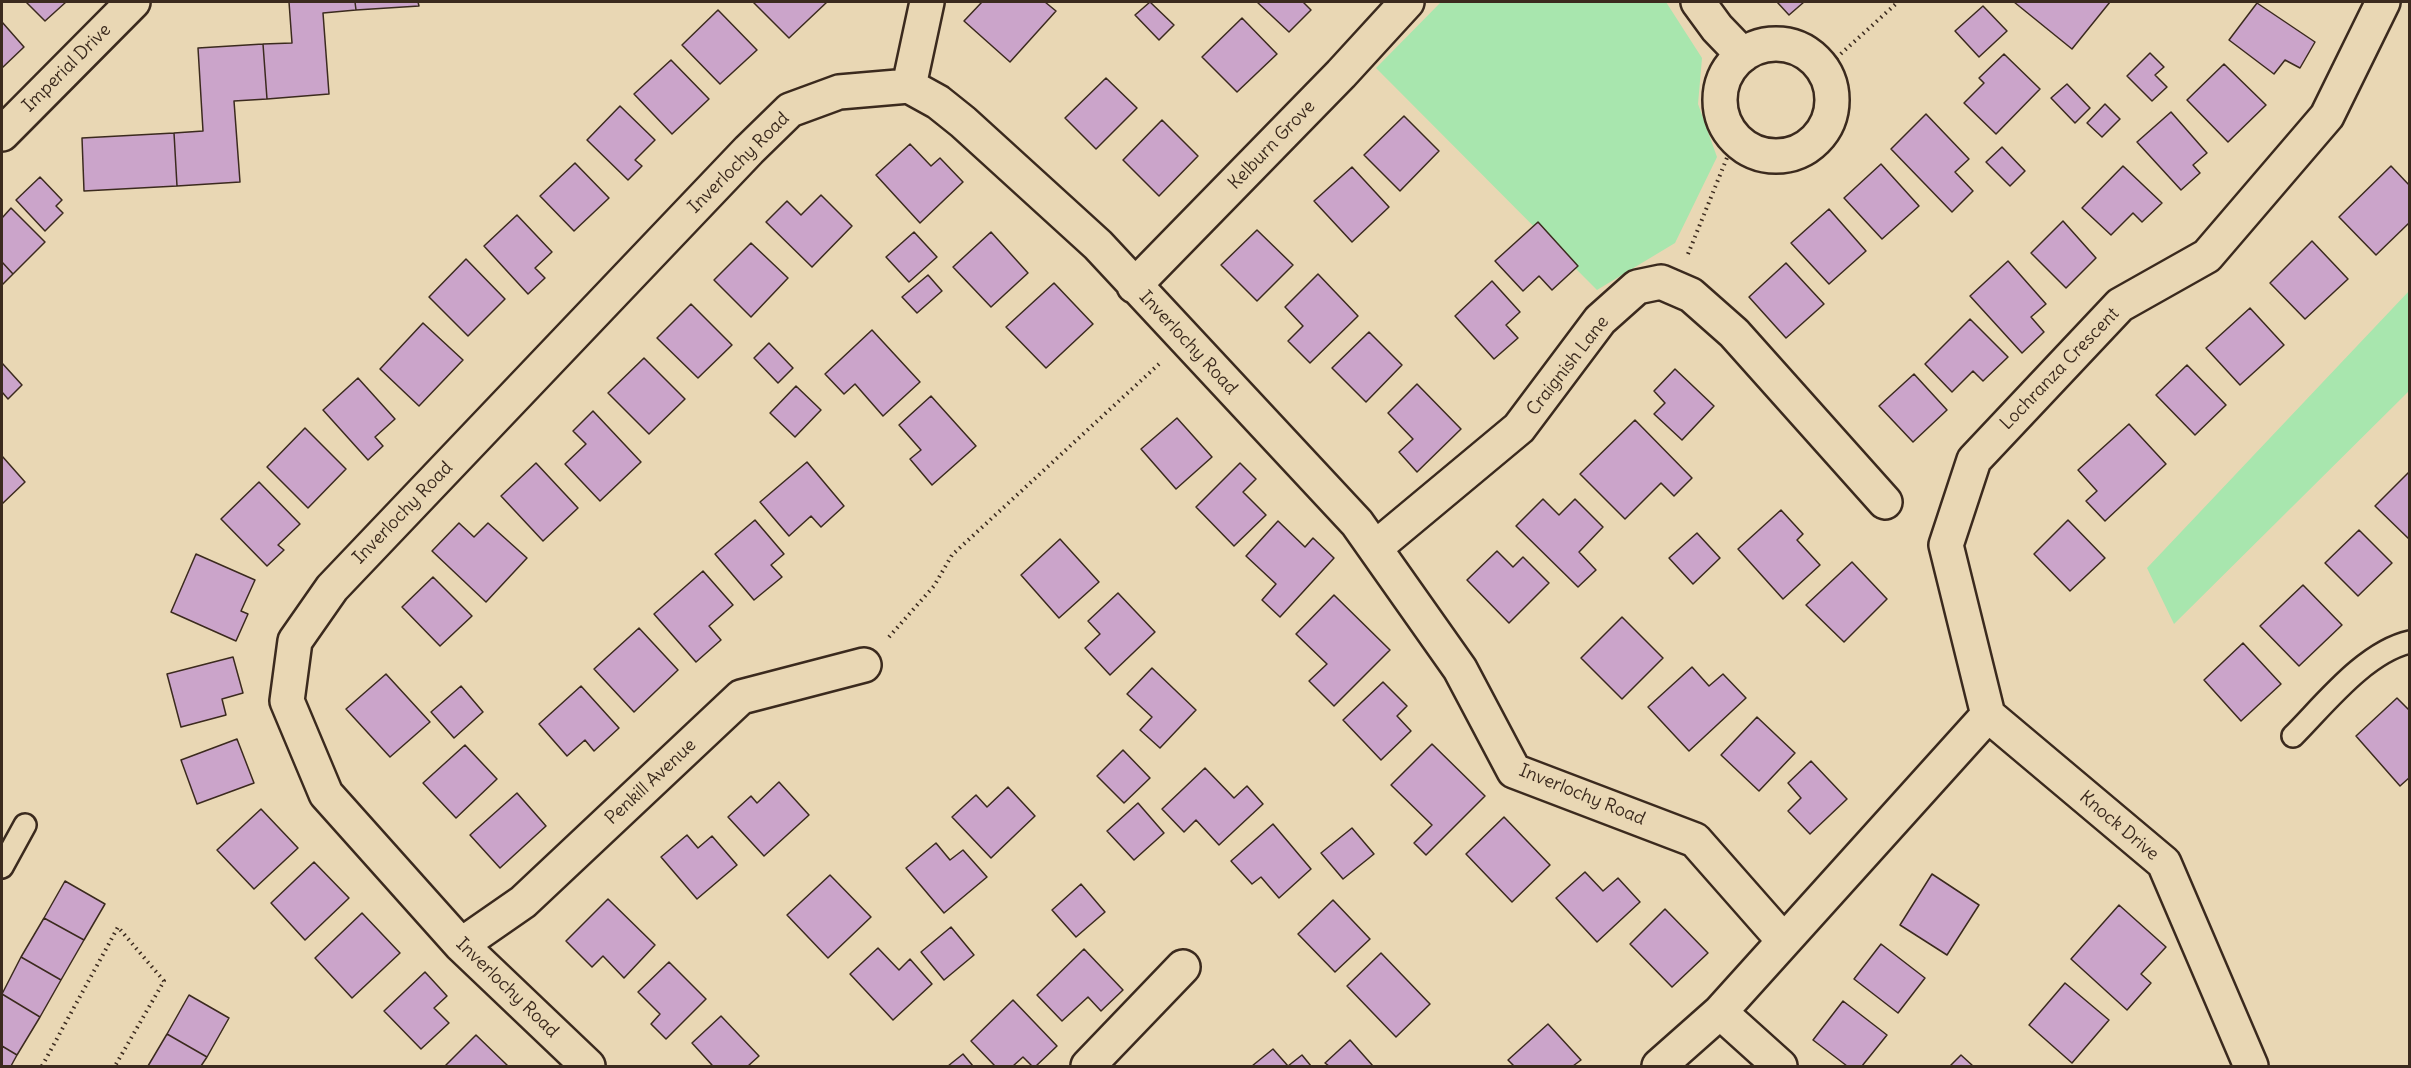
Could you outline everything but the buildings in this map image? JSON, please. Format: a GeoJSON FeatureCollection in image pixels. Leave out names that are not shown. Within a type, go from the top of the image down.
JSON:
{"type":"FeatureCollection","features":[{"type":"Feature","properties":{"kind":"street","name":"Imperial Drive"},"geometry":{"type":"LineString","coordinates":[[2,134],[132,2]]}},
{"type":"Feature","properties":{"kind":"street"},"geometry":{"type":"LineString","coordinates":[[909,86],[927,2]]}},
{"type":"Feature","properties":{"kind":"street","name":"Kelburn Grove"},"geometry":{"type":"LineString","coordinates":[[1134,286],[1341,74],[1407,2]]}},
{"type":"Feature","properties":{"kind":"street"},"geometry":{"type":"LineString","coordinates":[[1698,2],[1717,28],[1743,55]]}},
{"type":"Feature","properties":{"kind":"street","name":"Lochranza Crescent"},"geometry":{"type":"LineString","coordinates":[[1988,716],[1946,545],[1974,460],[2120,305],[2207,256],[2327,117],[2383,2]]}},
{"type":"Feature","properties":{"kind":"street"},"geometry":{"type":"LineString","coordinates":[[1777,44],[1795,48],[1811,56],[1823,70],[1831,86],[1832,104],[1828,122],[1818,137],[1803,149],[1786,156],[1767,155],[1750,150],[1735,138],[1724,122],[1720,104],[1722,86],[1730,69],[1743,55],[1759,47],[1777,44]]}},
{"type":"Feature","properties":{"kind":"street","name":"Inverlochy Road"},"geometry":{"type":"LineString","coordinates":[[588,1066],[461,945],[326,794],[287,701],[295,641],[340,579],[790,110],[839,92],[909,86],[938,102],[963,122],[1098,245],[1357,523],[1460,669],[1514,771],[1695,840],[1784,941]]}},
{"type":"Feature","properties":{"kind":"street","name":"Craignish Lane"},"geometry":{"type":"LineString","coordinates":[[1374,548],[1519,428],[1600,320],[1637,287],[1661,282],[1691,295],[1734,333],[1886,502]]}},
{"type":"Feature","properties":{"kind":"street","name":"Penkill Avenue"},"geometry":{"type":"LineString","coordinates":[[461,945],[523,902],[741,697],[864,665]]}},
{"type":"Feature","properties":{"kind":"street"},"geometry":{"type":"LineString","coordinates":[[1659,1066],[1720,1011],[1988,716]]}},
{"type":"Feature","properties":{"kind":"street","name":"Knock Drive"},"geometry":{"type":"LineString","coordinates":[[1988,716],[2164,863],[2251,1066]]}},
{"type":"Feature","properties":{"kind":"street"},"geometry":{"type":"LineString","coordinates":[[1088,1066],[1183,967]]}},
{"type":"Feature","properties":{"kind":"street"},"geometry":{"type":"LineString","coordinates":[[1720,1011],[1780,1066]]}},
{"type":"Feature","properties":{"kind":"lane"},"geometry":{"type":"LineString","coordinates":[[2293,736],[2373,658],[2395,645],[2409,642]]}},
{"type":"Feature","properties":{"kind":"lane"},"geometry":{"type":"LineString","coordinates":[[2,867],[25,825]]}},
{"type":"Feature","properties":{"kind":"path"},"geometry":{"type":"LineString","coordinates":[[1823,70],[1898,2]]}},
{"type":"Feature","properties":{"kind":"path"},"geometry":{"type":"LineString","coordinates":[[1675,288],[1735,138]]}},
{"type":"Feature","properties":{"kind":"path"},"geometry":{"type":"LineString","coordinates":[[864,665],[934,586],[952,555],[1186,339]]}},
{"type":"Feature","properties":{"kind":"path"},"geometry":{"type":"LineString","coordinates":[[42,1066],[118,927],[164,981],[115,1066]]}},
{"type":"Feature","properties":{"kind":"green space"},"geometry":{"type":"Polygon","coordinates":[[[1441,2],[1666,2],[1702,58],[1698,104],[1717,157],[1675,243],[1597,290],[1376,68],[1441,2]]]}},
{"type":"Feature","properties":{"kind":"green space"},"geometry":{"type":"Polygon","coordinates":[[[2409,291],[2409,391],[2174,624],[2147,568],[2409,291]]]}}]}
